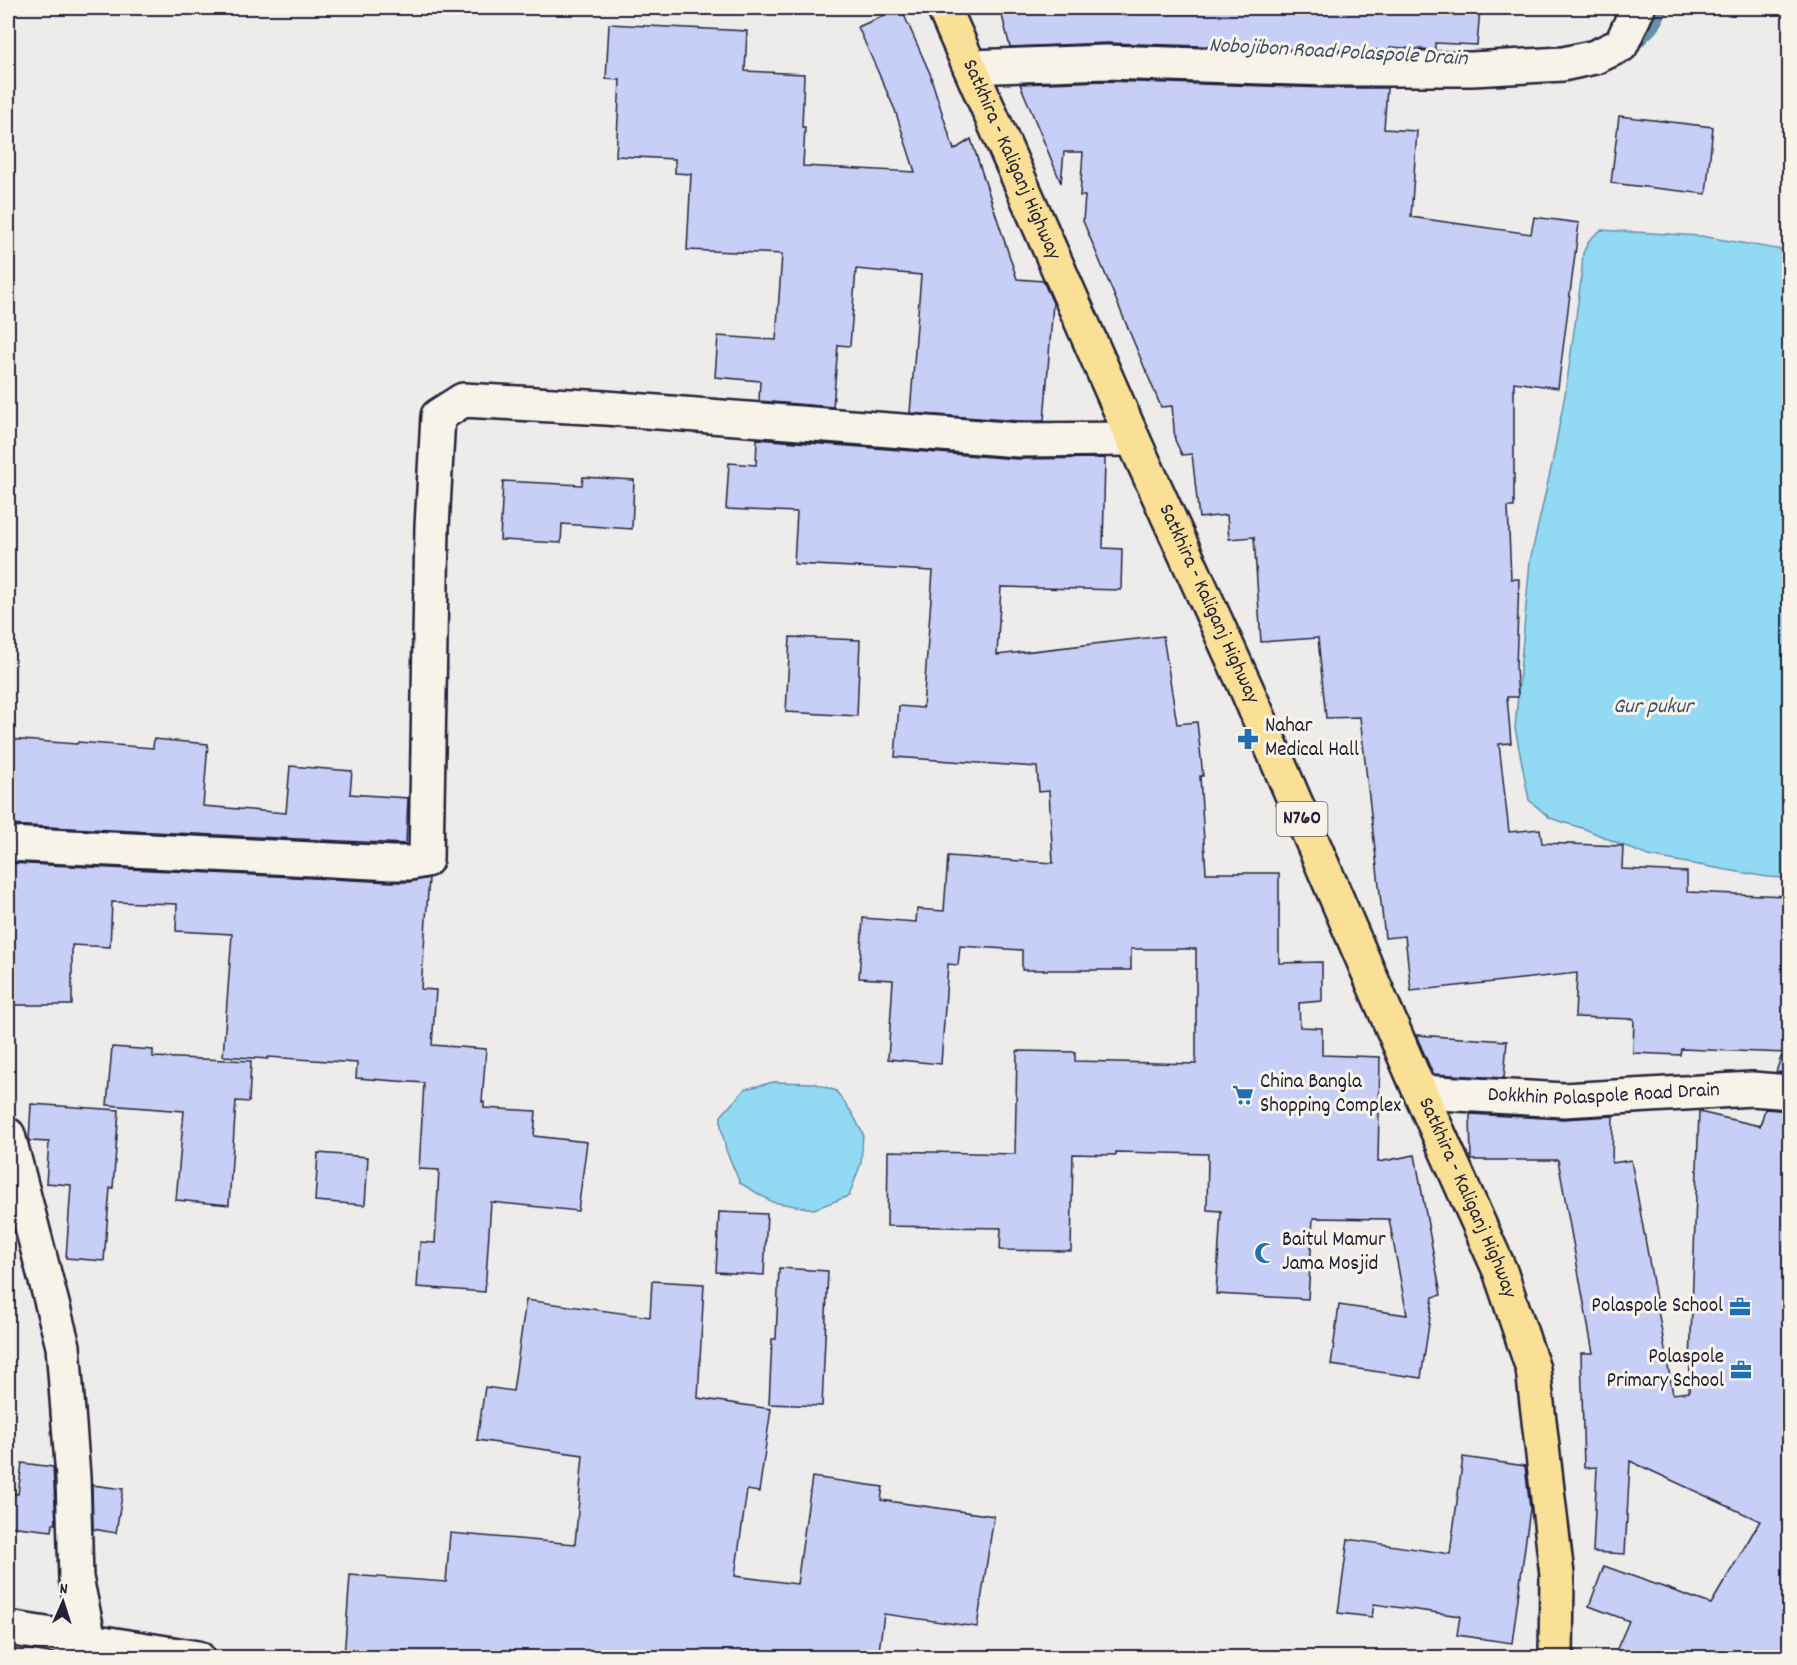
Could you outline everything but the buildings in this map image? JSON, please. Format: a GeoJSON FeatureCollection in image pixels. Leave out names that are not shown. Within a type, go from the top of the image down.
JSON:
{"type":"FeatureCollection","features":[{"type":"Feature","properties":{"kind":"highway","name":"Satkhira - Kaliganj Highway"},"geometry":{"type":"LineString","coordinates":[[944,8],[1133,439],[1247,690],[1420,1092],[1500,1271],[1533,1369],[1557,1575],[1556,1658]]}},
{"type":"Feature","properties":{"kind":"street"},"geometry":{"type":"LineString","coordinates":[[970,67],[1106,62],[1328,69],[1472,69],[1563,64],[1595,57],[1621,45],[1638,8]]}},
{"type":"Feature","properties":{"kind":"street"},"geometry":{"type":"LineString","coordinates":[[8,844],[409,864],[426,860],[432,527],[438,416],[463,400],[606,408],[1018,440],[1133,439]]}},
{"type":"Feature","properties":{"kind":"street","name":"Dokkhin Polaspole Road Drain"},"geometry":{"type":"LineString","coordinates":[[1420,1092],[1564,1100],[1752,1089],[1790,1092]]}},
{"type":"Feature","properties":{"kind":"street"},"geometry":{"type":"LineString","coordinates":[[8,1135],[63,1346],[73,1477],[76,1578],[89,1640]]}},
{"type":"Feature","properties":{"kind":"street"},"geometry":{"type":"LineString","coordinates":[[8,1628],[198,1658]]}},
{"type":"Feature","properties":{"kind":"water","name":"Gur pukur"},"geometry":{"type":"Polygon","coordinates":[[[1601,230],[1701,236],[1789,251],[1789,878],[1767,877],[1648,856],[1585,829],[1550,818],[1529,800],[1515,728],[1530,561],[1566,389],[1583,253],[1590,239],[1601,230]]]}},
{"type":"Feature","properties":{"kind":"water"},"geometry":{"type":"Polygon","coordinates":[[[774,1082],[814,1083],[836,1091],[852,1113],[863,1134],[861,1163],[849,1196],[814,1209],[772,1202],[740,1183],[726,1150],[721,1116],[745,1089],[774,1082]]]}},
{"type":"Feature","properties":{"kind":"waterway","name":"Nobojibon Road Polaspole Drain"},"geometry":{"type":"LineString","coordinates":[[1631,49],[1655,25],[1662,8]]}},
{"type":"Feature","properties":{"kind":"place","name":"Nahar Medical Hall"},"geometry":{"type":"Point","coordinates":[1248,739]}},
{"type":"Feature","properties":{"kind":"place","name":"China Bangla Shopping Complex"},"geometry":{"type":"Point","coordinates":[1243,1095]}},
{"type":"Feature","properties":{"kind":"place","name":"Baitul Mamur Jama Mosjid"},"geometry":{"type":"Point","coordinates":[1265,1253]}},
{"type":"Feature","properties":{"kind":"place","name":"Polaspole School"},"geometry":{"type":"Point","coordinates":[1740,1307]}},
{"type":"Feature","properties":{"kind":"place","name":"Polaspole Primary School"},"geometry":{"type":"Point","coordinates":[1741,1370]}}]}
